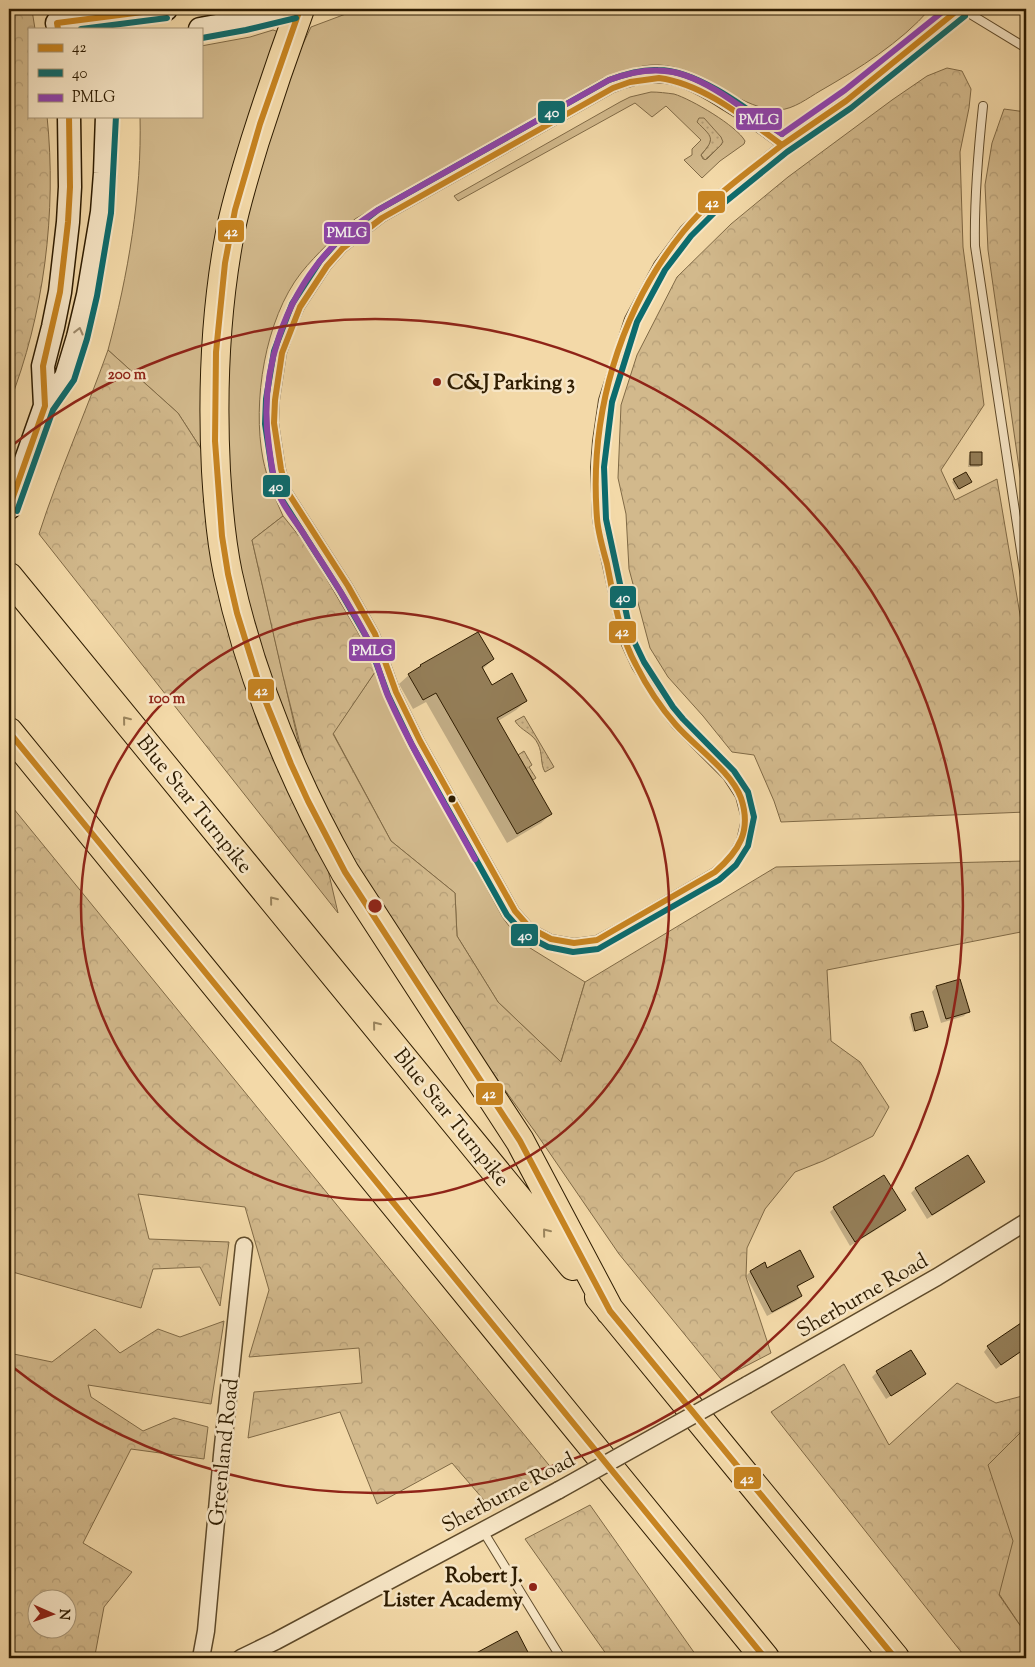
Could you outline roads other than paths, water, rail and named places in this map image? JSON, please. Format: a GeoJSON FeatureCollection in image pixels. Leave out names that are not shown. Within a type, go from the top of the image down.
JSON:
{"type":"FeatureCollection","features":[{"type":"Feature","properties":{"kind":"highway"},"geometry":{"type":"LineString","coordinates":[[300,9],[280,62],[250,158],[231,231],[224,273],[215,352],[213,396],[218,504],[230,582],[244,639],[266,705],[292,769],[322,832],[345,872],[520,1141],[610,1311]]}},
{"type":"Feature","properties":{"kind":"highway","name":"Blue Star Turnpike"},"geometry":{"type":"LineString","coordinates":[[9,577],[894,1658]]}},
{"type":"Feature","properties":{"kind":"highway"},"geometry":{"type":"LineString","coordinates":[[9,732],[763,1656]]}},
{"type":"Feature","properties":{"kind":"main road"},"geometry":{"type":"LineString","coordinates":[[57,20],[101,18],[166,9]]}},
{"type":"Feature","properties":{"kind":"main road"},"geometry":{"type":"LineString","coordinates":[[202,29],[294,9]]}},
{"type":"Feature","properties":{"kind":"main road"},"geometry":{"type":"LineString","coordinates":[[45,406],[43,366],[60,292],[68,222],[70,187],[69,118]]}},
{"type":"Feature","properties":{"kind":"main road"},"geometry":{"type":"LineString","coordinates":[[11,501],[45,406],[66,377],[88,296],[102,212],[106,173],[107,118]]}},
{"type":"Feature","properties":{"kind":"street","name":"Sherburne Road"},"geometry":{"type":"LineString","coordinates":[[241,1658],[559,1490],[747,1386],[937,1277],[1026,1222]]}},
{"type":"Feature","properties":{"kind":"street","name":"Greenland Road"},"geometry":{"type":"LineString","coordinates":[[200,1658],[206,1623],[244,1246]]}},
{"type":"Feature","properties":{"kind":"lane"},"geometry":{"type":"LineString","coordinates":[[782,145],[705,93],[684,83],[662,78],[645,78],[629,82],[614,88],[382,218],[362,232],[343,248],[312,286],[290,330],[279,369],[274,423],[278,454],[288,491],[376,634],[396,692],[420,741],[499,884],[515,911],[530,928],[551,939],[574,943],[597,940],[715,872],[730,859],[740,841],[746,819],[740,796],[727,776],[676,725],[666,712],[636,666],[623,638],[597,520],[595,467],[599,416],[611,371],[629,319],[658,265],[684,230],[718,196],[782,145],[846,101],[960,9],[1026,48]]}},
{"type":"Feature","properties":{"kind":"lane"},"geometry":{"type":"LineString","coordinates":[[984,106],[976,180],[975,246],[1026,584]]}},
{"type":"Feature","properties":{"kind":"lane"},"geometry":{"type":"LineString","coordinates":[[482,1530],[561,1658]]}},
{"type":"Feature","properties":{"kind":"place","name":"C&J Parking 3"},"geometry":{"type":"Point","coordinates":[437,382]}},
{"type":"Feature","properties":{"kind":"place","name":"Robert J. Lister Academy"},"geometry":{"type":"Point","coordinates":[533,1587]}}]}
